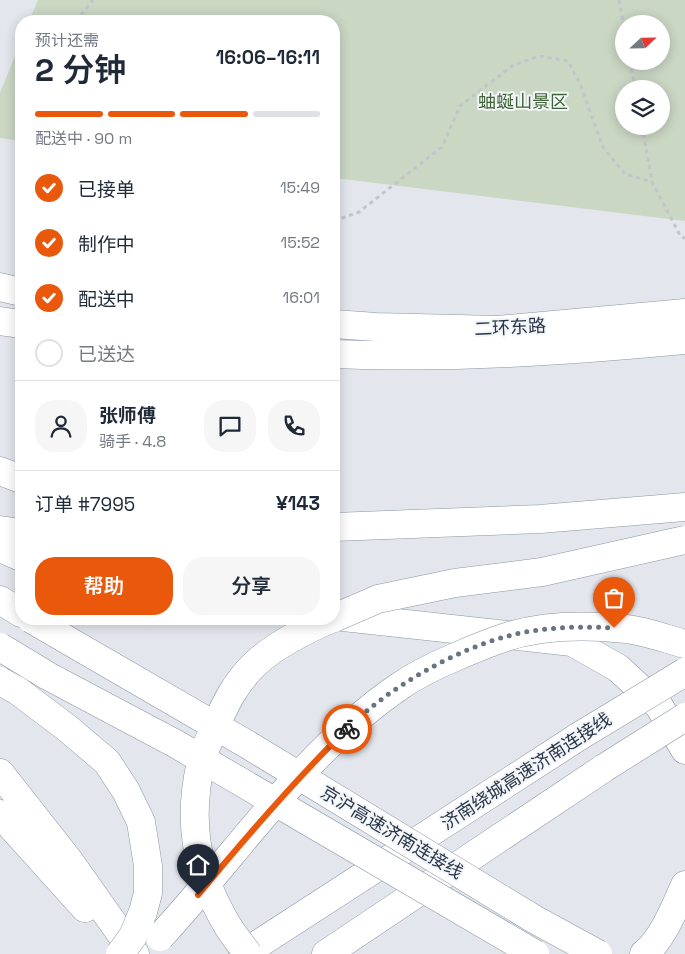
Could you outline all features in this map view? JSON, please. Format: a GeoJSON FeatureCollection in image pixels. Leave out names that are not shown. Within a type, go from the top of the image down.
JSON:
{"type":"FeatureCollection","features":[{"type":"Feature","properties":{"kind":"highway"},"geometry":{"type":"LineString","coordinates":[[0,287],[15,291]]}},
{"type":"Feature","properties":{"kind":"highway","name":"二环东路"},"geometry":{"type":"LineString","coordinates":[[340,324],[498,330],[685,313]]}},
{"type":"Feature","properties":{"kind":"highway"},"geometry":{"type":"LineString","coordinates":[[0,321],[15,323]]}},
{"type":"Feature","properties":{"kind":"highway","name":"二环东路"},"geometry":{"type":"LineString","coordinates":[[340,354],[388,356],[564,351],[685,340]]}},
{"type":"Feature","properties":{"kind":"highway"},"geometry":{"type":"LineString","coordinates":[[0,471],[15,477]]}},
{"type":"Feature","properties":{"kind":"highway"},"geometry":{"type":"LineString","coordinates":[[340,527],[540,519],[685,507]]}},
{"type":"Feature","properties":{"kind":"highway"},"geometry":{"type":"LineString","coordinates":[[0,530],[15,532]]}},
{"type":"Feature","properties":{"kind":"highway"},"geometry":{"type":"LineString","coordinates":[[340,614],[378,599],[455,583],[542,572],[685,540]]}},
{"type":"Feature","properties":{"kind":"highway"},"geometry":{"type":"LineString","coordinates":[[0,548],[15,554]]}},
{"type":"Feature","properties":{"kind":"highway"},"geometry":{"type":"LineString","coordinates":[[0,600],[15,609]]}},
{"type":"Feature","properties":{"kind":"highway"},"geometry":{"type":"LineString","coordinates":[[340,618],[572,642],[618,668],[660,706],[685,750]]}},
{"type":"Feature","properties":{"kind":"highway","name":"京沪高速济南连接线"},"geometry":{"type":"LineString","coordinates":[[41,625],[250,746],[534,919],[598,954]]}},
{"type":"Feature","properties":{"kind":"highway"},"geometry":{"type":"LineString","coordinates":[[248,954],[226,924],[198,858],[194,830],[195,803],[202,758],[221,712],[235,686],[256,663],[272,651],[316,625]]}},
{"type":"Feature","properties":{"kind":"highway"},"geometry":{"type":"LineString","coordinates":[[142,954],[187,908],[264,815],[314,761],[352,724],[397,688],[435,666],[508,636],[585,626],[629,629],[685,644]]}},
{"type":"Feature","properties":{"kind":"highway","name":"京沪高速济南连接线"},"geometry":{"type":"LineString","coordinates":[[0,647],[48,676],[176,744],[535,954]]}},
{"type":"Feature","properties":{"kind":"highway","name":"济南绕城高速济南连接线"},"geometry":{"type":"LineString","coordinates":[[243,954],[578,737],[685,672]]}},
{"type":"Feature","properties":{"kind":"highway"},"geometry":{"type":"LineString","coordinates":[[0,681],[18,691],[67,728],[107,762],[126,790],[141,822],[148,866],[148,893],[144,912],[133,936],[120,954]]}},
{"type":"Feature","properties":{"kind":"highway"},"geometry":{"type":"LineString","coordinates":[[326,954],[604,768],[685,717]]}},
{"type":"Feature","properties":{"kind":"highway"},"geometry":{"type":"LineString","coordinates":[[0,773],[70,862],[135,954]]}},
{"type":"Feature","properties":{"kind":"highway"},"geometry":{"type":"LineString","coordinates":[[0,814],[127,954]]}},
{"type":"Feature","properties":{"kind":"highway"},"geometry":{"type":"LineString","coordinates":[[644,954],[649,950],[668,921],[685,885]]}},
{"type":"Feature","properties":{"kind":"path"},"geometry":{"type":"LineString","coordinates":[[81,15],[93,0]]}},
{"type":"Feature","properties":{"kind":"path"},"geometry":{"type":"LineString","coordinates":[[619,0],[622,15]]}},
{"type":"Feature","properties":{"kind":"path"},"geometry":{"type":"LineString","coordinates":[[340,219],[359,212],[442,147],[460,106],[512,66],[539,56],[568,61],[580,84],[603,147],[625,174],[652,182]]}},
{"type":"Feature","properties":{"kind":"path"},"geometry":{"type":"LineString","coordinates":[[644,135],[652,182],[681,237],[685,238]]}},
{"type":"Feature","properties":{"kind":"green space","name":"蚰蜒山景区"},"geometry":{"type":"Polygon","coordinates":[[[38,0],[685,0],[685,221],[340,179],[340,15],[32,15],[38,0]]]}},
{"type":"Feature","properties":{"kind":"green space"},"geometry":{"type":"Polygon","coordinates":[[[15,56],[15,140],[0,138],[0,93],[15,56]]]}},
{"type":"Feature","properties":{"kind":"way so far"},"geometry":{"type":"LineString","coordinates":[[347,729],[397,688],[435,666],[508,636],[585,626],[614,628]]}},
{"type":"Feature","properties":{"kind":"route"},"geometry":{"type":"LineString","coordinates":[[198,895],[264,815],[314,761],[347,729]]}}]}
